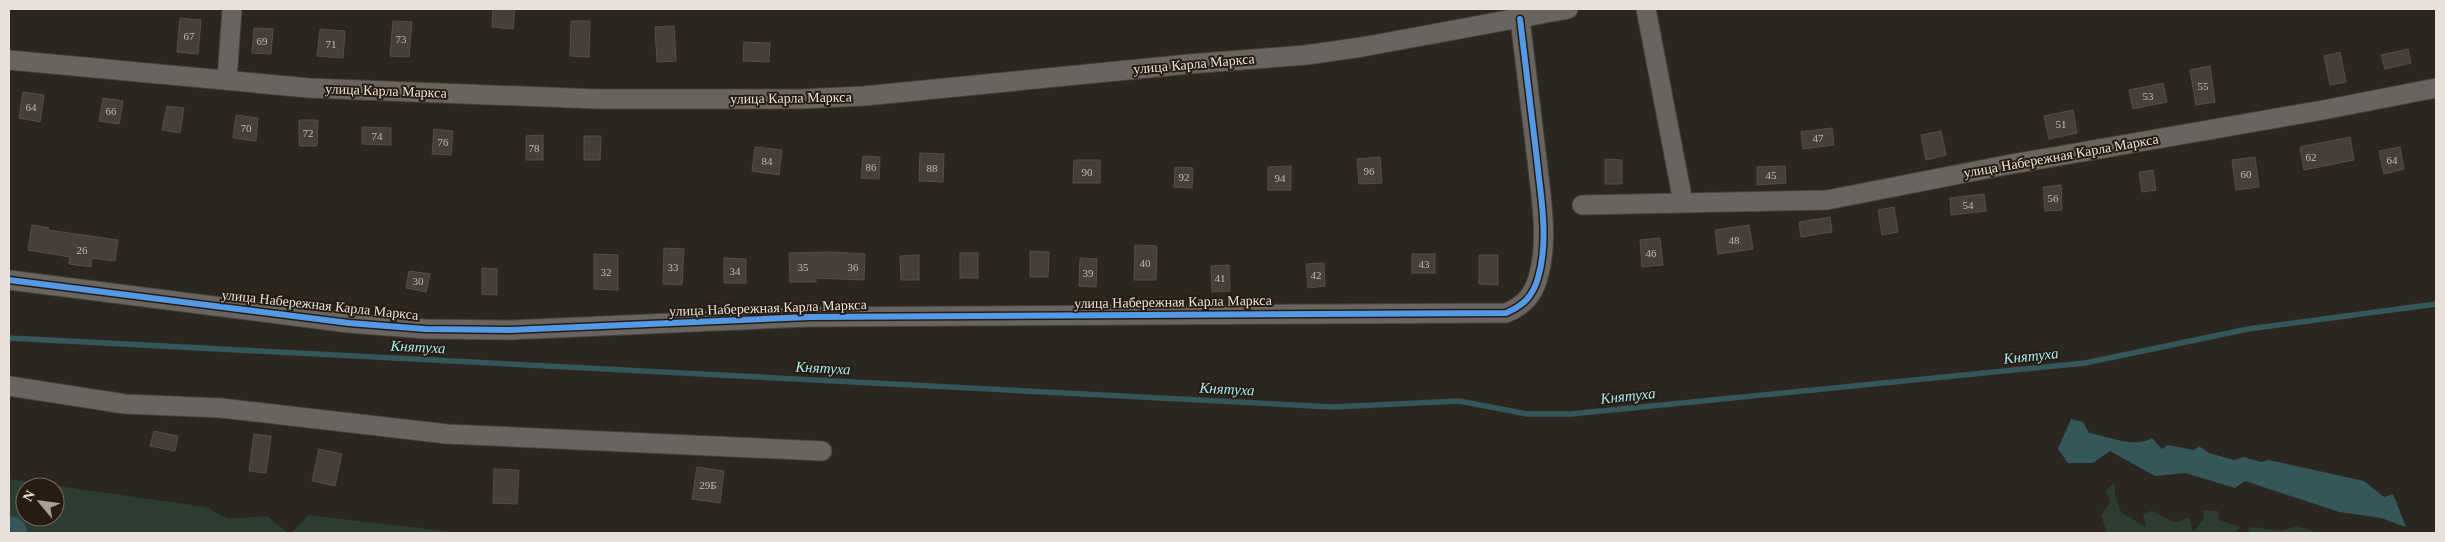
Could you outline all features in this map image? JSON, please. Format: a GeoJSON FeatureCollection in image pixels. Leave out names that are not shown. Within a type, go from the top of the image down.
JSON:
{"type":"FeatureCollection","features":[{"type":"Feature","properties":{"kind":"street"},"geometry":{"type":"LineString","coordinates":[[227,80],[232,9]]}},
{"type":"Feature","properties":{"kind":"street","name":"улица Карла Маркса"},"geometry":{"type":"LineString","coordinates":[[9,60],[309,88],[597,99],[800,100],[864,96],[1189,64],[1306,55],[1362,48],[1568,9]]}},
{"type":"Feature","properties":{"kind":"street"},"geometry":{"type":"LineString","coordinates":[[1646,9],[1683,202]]}},
{"type":"Feature","properties":{"kind":"street","name":"улица Набережная Карла Маркса"},"geometry":{"type":"LineString","coordinates":[[9,280],[349,323],[500,330],[810,317],[1328,313],[1486,314],[1506,312],[1527,301],[1538,278],[1544,244],[1520,19]]}},
{"type":"Feature","properties":{"kind":"street","name":"улица Набережная Карла Маркса"},"geometry":{"type":"LineString","coordinates":[[1582,206],[1683,202],[1827,200],[2001,166],[2322,110],[2436,88]]}},
{"type":"Feature","properties":{"kind":"street"},"geometry":{"type":"LineString","coordinates":[[9,386],[125,404],[221,408],[447,434],[822,451]]}},
{"type":"Feature","properties":{"kind":"green space"},"geometry":{"type":"Polygon","coordinates":[[[9,479],[15,480],[15,527],[65,527],[65,487],[206,507],[228,519],[267,516],[288,533],[9,533],[9,479]]]}},
{"type":"Feature","properties":{"kind":"green space"},"geometry":{"type":"Polygon","coordinates":[[[2115,483],[2115,495],[2121,512],[2146,527],[2143,514],[2151,511],[2176,523],[2189,517],[2193,532],[2204,519],[2203,510],[2218,511],[2219,520],[2240,527],[2234,533],[2107,533],[2101,515],[2110,502],[2106,490],[2115,483]]]}},
{"type":"Feature","properties":{"kind":"green space"},"geometry":{"type":"Polygon","coordinates":[[[309,515],[460,533],[291,533],[309,515]]]}},
{"type":"Feature","properties":{"kind":"green space"},"geometry":{"type":"Polygon","coordinates":[[[2297,526],[2314,531],[2313,533],[2247,533],[2250,527],[2282,531],[2297,526]]]}},
{"type":"Feature","properties":{"kind":"water"},"geometry":{"type":"Polygon","coordinates":[[[2071,419],[2083,422],[2089,433],[2121,441],[2137,442],[2152,438],[2162,449],[2168,445],[2194,450],[2199,446],[2209,453],[2234,460],[2244,457],[2261,462],[2269,460],[2364,481],[2384,497],[2393,494],[2406,527],[2381,518],[2339,512],[2245,481],[2235,488],[2185,473],[2155,476],[2110,451],[2093,463],[2068,463],[2058,449],[2071,419]]]}},
{"type":"Feature","properties":{"kind":"building"},"geometry":{"type":"Polygon","coordinates":[[[493,9],[515,9],[513,29],[492,27],[493,9]]]}},
{"type":"Feature","properties":{"kind":"building"},"geometry":{"type":"Polygon","coordinates":[[[180,18],[201,20],[198,54],[177,52],[180,18]]]}},
{"type":"Feature","properties":{"kind":"building"},"geometry":{"type":"Polygon","coordinates":[[[393,21],[412,22],[409,57],[390,56],[393,21]]]}},
{"type":"Feature","properties":{"kind":"building"},"geometry":{"type":"Polygon","coordinates":[[[571,21],[590,21],[589,57],[570,56],[571,21]]]}},
{"type":"Feature","properties":{"kind":"building"},"geometry":{"type":"Polygon","coordinates":[[[674,26],[676,61],[657,62],[655,27],[674,26]]]}},
{"type":"Feature","properties":{"kind":"building"},"geometry":{"type":"Polygon","coordinates":[[[254,28],[273,29],[271,54],[252,53],[254,28]]]}},
{"type":"Feature","properties":{"kind":"building"},"geometry":{"type":"Polygon","coordinates":[[[320,29],[345,31],[343,58],[317,56],[320,29]]]}},
{"type":"Feature","properties":{"kind":"building"},"geometry":{"type":"Polygon","coordinates":[[[744,42],[770,43],[769,62],[743,61],[744,42]]]}},
{"type":"Feature","properties":{"kind":"building"},"geometry":{"type":"Polygon","coordinates":[[[2408,49],[2411,63],[2385,69],[2381,55],[2408,49]]]}},
{"type":"Feature","properties":{"kind":"building"},"geometry":{"type":"Polygon","coordinates":[[[2340,52],[2346,82],[2330,85],[2324,56],[2340,52]]]}},
{"type":"Feature","properties":{"kind":"building"},"geometry":{"type":"Polygon","coordinates":[[[2210,66],[2215,102],[2196,105],[2190,70],[2210,66]]]}},
{"type":"Feature","properties":{"kind":"building"},"geometry":{"type":"Polygon","coordinates":[[[2163,83],[2167,102],[2133,109],[2129,90],[2163,83]]]}},
{"type":"Feature","properties":{"kind":"building"},"geometry":{"type":"Polygon","coordinates":[[[23,92],[44,95],[40,122],[19,118],[23,92]]]}},
{"type":"Feature","properties":{"kind":"building"},"geometry":{"type":"Polygon","coordinates":[[[103,98],[123,101],[119,124],[99,121],[103,98]]]}},
{"type":"Feature","properties":{"kind":"building"},"geometry":{"type":"Polygon","coordinates":[[[167,106],[184,108],[180,133],[162,130],[167,106]]]}},
{"type":"Feature","properties":{"kind":"building"},"geometry":{"type":"Polygon","coordinates":[[[2073,110],[2077,133],[2049,139],[2044,116],[2073,110]]]}},
{"type":"Feature","properties":{"kind":"building"},"geometry":{"type":"Polygon","coordinates":[[[236,115],[258,118],[256,141],[233,138],[236,115]]]}},
{"type":"Feature","properties":{"kind":"building"},"geometry":{"type":"Polygon","coordinates":[[[299,120],[318,120],[317,146],[299,146],[299,120]]]}},
{"type":"Feature","properties":{"kind":"building"},"geometry":{"type":"Polygon","coordinates":[[[362,127],[391,128],[391,145],[362,144],[362,127]]]}},
{"type":"Feature","properties":{"kind":"building"},"geometry":{"type":"Polygon","coordinates":[[[1832,128],[1834,145],[1803,149],[1801,132],[1832,128]]]}},
{"type":"Feature","properties":{"kind":"building"},"geometry":{"type":"Polygon","coordinates":[[[434,129],[453,131],[451,155],[432,154],[434,129]]]}},
{"type":"Feature","properties":{"kind":"building"},"geometry":{"type":"Polygon","coordinates":[[[1941,131],[1946,155],[1926,160],[1921,135],[1941,131]]]}},
{"type":"Feature","properties":{"kind":"building"},"geometry":{"type":"Polygon","coordinates":[[[543,135],[543,160],[526,160],[526,136],[543,135]]]}},
{"type":"Feature","properties":{"kind":"building"},"geometry":{"type":"Polygon","coordinates":[[[584,136],[601,136],[600,160],[584,160],[584,136]]]}},
{"type":"Feature","properties":{"kind":"building"},"geometry":{"type":"Polygon","coordinates":[[[2350,137],[2354,160],[2304,170],[2300,147],[2350,137]]]}},
{"type":"Feature","properties":{"kind":"building"},"geometry":{"type":"Polygon","coordinates":[[[755,147],[782,150],[779,175],[752,171],[755,147]]]}},
{"type":"Feature","properties":{"kind":"building"},"geometry":{"type":"Polygon","coordinates":[[[2400,147],[2404,169],[2384,174],[2379,151],[2400,147]]]}},
{"type":"Feature","properties":{"kind":"building"},"geometry":{"type":"Polygon","coordinates":[[[920,153],[944,154],[943,182],[919,181],[920,153]]]}},
{"type":"Feature","properties":{"kind":"building"},"geometry":{"type":"Polygon","coordinates":[[[863,156],[880,157],[879,179],[861,178],[863,156]]]}},
{"type":"Feature","properties":{"kind":"building"},"geometry":{"type":"Polygon","coordinates":[[[1380,157],[1382,183],[1359,184],[1357,159],[1380,157]]]}},
{"type":"Feature","properties":{"kind":"building"},"geometry":{"type":"Polygon","coordinates":[[[2255,157],[2259,187],[2236,190],[2232,160],[2255,157]]]}},
{"type":"Feature","properties":{"kind":"building"},"geometry":{"type":"Polygon","coordinates":[[[1605,159],[1622,160],[1622,184],[1605,184],[1605,159]]]}},
{"type":"Feature","properties":{"kind":"building"},"geometry":{"type":"Polygon","coordinates":[[[1074,160],[1100,160],[1100,183],[1073,183],[1074,160]]]}},
{"type":"Feature","properties":{"kind":"building"},"geometry":{"type":"Polygon","coordinates":[[[1291,166],[1291,190],[1268,190],[1268,167],[1291,166]]]}},
{"type":"Feature","properties":{"kind":"building"},"geometry":{"type":"Polygon","coordinates":[[[1785,166],[1786,183],[1757,185],[1757,167],[1785,166]]]}},
{"type":"Feature","properties":{"kind":"building"},"geometry":{"type":"Polygon","coordinates":[[[1175,167],[1193,168],[1192,188],[1174,187],[1175,167]]]}},
{"type":"Feature","properties":{"kind":"building"},"geometry":{"type":"Polygon","coordinates":[[[2153,170],[2156,190],[2142,192],[2139,172],[2153,170]]]}},
{"type":"Feature","properties":{"kind":"building"},"geometry":{"type":"Polygon","coordinates":[[[2061,185],[2062,210],[2045,211],[2043,187],[2061,185]]]}},
{"type":"Feature","properties":{"kind":"building"},"geometry":{"type":"Polygon","coordinates":[[[1984,194],[1986,211],[1951,215],[1950,198],[1984,194]]]}},
{"type":"Feature","properties":{"kind":"building"},"geometry":{"type":"Polygon","coordinates":[[[1894,207],[1898,232],[1882,235],[1878,210],[1894,207]]]}},
{"type":"Feature","properties":{"kind":"building"},"geometry":{"type":"Polygon","coordinates":[[[1830,217],[1832,232],[1801,237],[1799,222],[1830,217]]]}},
{"type":"Feature","properties":{"kind":"building"},"geometry":{"type":"Polygon","coordinates":[[[32,225],[49,228],[48,230],[118,240],[115,261],[92,258],[91,267],[69,264],[70,257],[28,250],[32,225]]]}},
{"type":"Feature","properties":{"kind":"building"},"geometry":{"type":"Polygon","coordinates":[[[1749,225],[1753,249],[1718,254],[1715,230],[1749,225]]]}},
{"type":"Feature","properties":{"kind":"building"},"geometry":{"type":"Polygon","coordinates":[[[1660,238],[1663,265],[1642,267],[1640,240],[1660,238]]]}},
{"type":"Feature","properties":{"kind":"building"},"geometry":{"type":"Polygon","coordinates":[[[1135,245],[1157,246],[1156,280],[1134,280],[1135,245]]]}},
{"type":"Feature","properties":{"kind":"building"},"geometry":{"type":"Polygon","coordinates":[[[664,248],[684,249],[682,285],[663,284],[664,248]]]}},
{"type":"Feature","properties":{"kind":"building"},"geometry":{"type":"Polygon","coordinates":[[[1030,251],[1049,252],[1048,277],[1030,277],[1030,251]]]}},
{"type":"Feature","properties":{"kind":"building"},"geometry":{"type":"Polygon","coordinates":[[[832,252],[865,254],[864,280],[816,278],[816,282],[790,282],[789,253],[832,252]]]}},
{"type":"Feature","properties":{"kind":"building"},"geometry":{"type":"Polygon","coordinates":[[[960,253],[978,253],[978,278],[960,278],[960,253]]]}},
{"type":"Feature","properties":{"kind":"building"},"geometry":{"type":"Polygon","coordinates":[[[594,254],[618,255],[618,290],[594,289],[594,254]]]}},
{"type":"Feature","properties":{"kind":"building"},"geometry":{"type":"Polygon","coordinates":[[[1412,254],[1435,254],[1435,273],[1412,273],[1412,254]]]}},
{"type":"Feature","properties":{"kind":"building"},"geometry":{"type":"Polygon","coordinates":[[[919,255],[919,280],[901,280],[900,256],[919,255]]]}},
{"type":"Feature","properties":{"kind":"building"},"geometry":{"type":"Polygon","coordinates":[[[1479,255],[1498,255],[1498,285],[1479,284],[1479,255]]]}},
{"type":"Feature","properties":{"kind":"building"},"geometry":{"type":"Polygon","coordinates":[[[724,258],[746,259],[746,283],[724,283],[724,258]]]}},
{"type":"Feature","properties":{"kind":"building"},"geometry":{"type":"Polygon","coordinates":[[[1080,258],[1097,259],[1096,287],[1079,286],[1080,258]]]}},
{"type":"Feature","properties":{"kind":"building"},"geometry":{"type":"Polygon","coordinates":[[[1324,263],[1325,286],[1308,288],[1306,264],[1324,263]]]}},
{"type":"Feature","properties":{"kind":"building"},"geometry":{"type":"Polygon","coordinates":[[[1229,265],[1230,291],[1212,292],[1211,266],[1229,265]]]}},
{"type":"Feature","properties":{"kind":"building"},"geometry":{"type":"Polygon","coordinates":[[[482,268],[497,269],[497,295],[482,294],[482,268]]]}},
{"type":"Feature","properties":{"kind":"building"},"geometry":{"type":"Polygon","coordinates":[[[409,271],[430,274],[426,292],[406,288],[409,271]]]}},
{"type":"Feature","properties":{"kind":"building"},"geometry":{"type":"Polygon","coordinates":[[[154,431],[178,436],[175,451],[150,446],[154,431]]]}},
{"type":"Feature","properties":{"kind":"building"},"geometry":{"type":"Polygon","coordinates":[[[254,434],[271,436],[266,473],[249,471],[254,434]]]}},
{"type":"Feature","properties":{"kind":"building"},"geometry":{"type":"Polygon","coordinates":[[[319,449],[342,454],[335,486],[312,481],[319,449]]]}},
{"type":"Feature","properties":{"kind":"building"},"geometry":{"type":"Polygon","coordinates":[[[697,467],[724,471],[720,503],[692,499],[697,467]]]}},
{"type":"Feature","properties":{"kind":"building"},"geometry":{"type":"Polygon","coordinates":[[[494,469],[519,470],[517,504],[493,503],[494,469]]]}},
{"type":"Feature","properties":{"kind":"waterway","name":"Княтуха"},"geometry":{"type":"LineString","coordinates":[[9,338],[1333,407],[1459,401],[1527,414],[1571,414],[2085,363],[2248,329],[2436,304]]}},
{"type":"Feature","properties":{"kind":"cycle path"},"geometry":{"type":"LineString","coordinates":[[9,280],[349,323],[425,329],[510,330],[810,317],[1506,313],[1522,304],[1533,290],[1541,264],[1544,234],[1520,19]]}}]}
